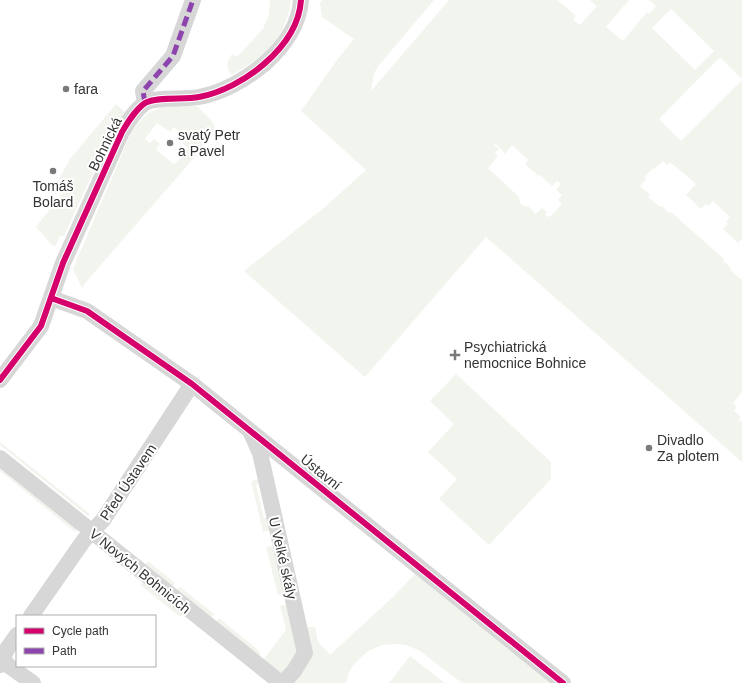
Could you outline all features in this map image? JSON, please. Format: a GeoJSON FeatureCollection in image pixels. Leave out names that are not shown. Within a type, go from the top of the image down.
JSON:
{"type":"FeatureCollection","features":[{"type":"Feature","properties":{"kind":"street"},"geometry":{"type":"LineString","coordinates":[[193,0],[173,56],[143,91],[145,103],[165,99],[199,97],[225,89],[253,74],[277,53],[292,29],[301,0]]}},
{"type":"Feature","properties":{"kind":"street","name":"Bohnická"},"geometry":{"type":"LineString","coordinates":[[0,380],[41,326],[63,263],[122,132],[132,116],[145,103]]}},
{"type":"Feature","properties":{"kind":"street","name":"Ústavní"},"geometry":{"type":"LineString","coordinates":[[51,298],[87,311],[192,384],[563,683]]}},
{"type":"Feature","properties":{"kind":"street","name":"Před Ústavem"},"geometry":{"type":"LineString","coordinates":[[32,615],[84,540],[103,520],[192,384]]}},
{"type":"Feature","properties":{"kind":"street","name":"U Velké skály"},"geometry":{"type":"LineString","coordinates":[[248,428],[260,453],[305,653],[294,671],[282,683]]}},
{"type":"Feature","properties":{"kind":"street","name":"V Nových Bohnicích"},"geometry":{"type":"LineString","coordinates":[[0,458],[282,683]]}},
{"type":"Feature","properties":{"kind":"street"},"geometry":{"type":"LineString","coordinates":[[16,636],[1,659],[32,683]]}},
{"type":"Feature","properties":{"kind":"shaded area"},"geometry":{"type":"Polygon","coordinates":[[[270,0],[291,0],[284,26],[279,36],[263,54],[232,75],[228,70],[229,59],[232,54],[237,57],[263,29],[269,14],[270,0]]]}},
{"type":"Feature","properties":{"kind":"shaded area"},"geometry":{"type":"Polygon","coordinates":[[[322,0],[434,0],[380,64],[374,73],[371,91],[449,0],[557,0],[576,16],[573,20],[580,25],[597,6],[590,0],[629,0],[606,27],[623,41],[647,12],[649,14],[656,6],[649,0],[742,0],[742,79],[720,57],[659,119],[681,141],[742,80],[742,239],[738,243],[723,229],[728,224],[726,222],[730,217],[713,201],[708,206],[706,204],[701,209],[686,195],[696,184],[670,162],[667,165],[663,161],[654,169],[653,168],[644,178],[646,179],[640,186],[650,195],[648,197],[660,207],[662,206],[669,213],[671,212],[724,259],[723,261],[731,268],[730,270],[742,280],[742,392],[733,403],[737,407],[734,411],[741,417],[739,419],[742,422],[742,462],[486,237],[365,377],[244,271],[325,207],[366,170],[301,111],[337,60],[354,39],[322,17],[320,3],[322,0]],[[671,9],[652,28],[695,70],[714,51],[671,9]],[[496,144],[494,145],[499,149],[495,153],[498,156],[488,168],[519,197],[520,203],[525,207],[528,206],[536,214],[542,208],[547,212],[545,214],[548,217],[551,216],[562,204],[558,200],[562,195],[556,190],[561,184],[557,181],[552,186],[540,175],[539,176],[525,164],[528,160],[512,145],[505,154],[496,144]]]}},
{"type":"Feature","properties":{"kind":"shaded area"},"geometry":{"type":"Polygon","coordinates":[[[116,104],[125,112],[112,131],[114,133],[90,179],[64,236],[60,236],[56,245],[53,246],[36,227],[69,184],[59,179],[70,159],[116,104]]]}},
{"type":"Feature","properties":{"kind":"shaded area"},"geometry":{"type":"Polygon","coordinates":[[[197,106],[211,120],[215,127],[199,152],[82,288],[73,269],[131,133],[148,113],[163,107],[197,106]],[[157,123],[145,139],[150,143],[154,139],[160,144],[156,150],[174,164],[185,154],[188,148],[181,142],[185,137],[174,127],[170,132],[157,123]]]}},
{"type":"Feature","properties":{"kind":"shaded area"},"geometry":{"type":"Polygon","coordinates":[[[456,374],[551,462],[551,479],[489,545],[439,499],[457,479],[428,452],[454,424],[430,401],[456,374]]]}},
{"type":"Feature","properties":{"kind":"shaded area"},"geometry":{"type":"Polygon","coordinates":[[[0,442],[90,514],[88,516],[0,445],[0,442]]]}},
{"type":"Feature","properties":{"kind":"shaded area"},"geometry":{"type":"Polygon","coordinates":[[[0,467],[77,529],[75,532],[0,471],[0,467]]]}},
{"type":"Feature","properties":{"kind":"shaded area"},"geometry":{"type":"Polygon","coordinates":[[[260,479],[261,483],[256,485],[264,518],[269,517],[272,530],[263,532],[251,481],[260,479]]]}},
{"type":"Feature","properties":{"kind":"shaded area"},"geometry":{"type":"Polygon","coordinates":[[[276,545],[287,593],[278,595],[266,547],[276,545]]]}},
{"type":"Feature","properties":{"kind":"shaded area"},"geometry":{"type":"Polygon","coordinates":[[[148,561],[175,583],[172,586],[145,565],[148,561]]]}},
{"type":"Feature","properties":{"kind":"shaded area"},"geometry":{"type":"Polygon","coordinates":[[[415,574],[551,683],[462,683],[420,651],[406,645],[397,644],[382,645],[367,652],[354,664],[349,672],[346,683],[291,683],[306,627],[315,627],[318,642],[330,655],[394,596],[415,574]]]}},
{"type":"Feature","properties":{"kind":"shaded area"},"geometry":{"type":"Polygon","coordinates":[[[143,582],[183,614],[180,617],[140,585],[143,582]]]}},
{"type":"Feature","properties":{"kind":"shaded area"},"geometry":{"type":"Polygon","coordinates":[[[180,587],[214,614],[211,618],[177,590],[180,587]]]}},
{"type":"Feature","properties":{"kind":"shaded area"},"geometry":{"type":"Polygon","coordinates":[[[289,604],[299,650],[283,673],[278,672],[263,660],[286,630],[280,606],[289,604]]]}},
{"type":"Feature","properties":{"kind":"shaded area"},"geometry":{"type":"Polygon","coordinates":[[[219,618],[259,651],[260,657],[216,622],[219,618]]]}},
{"type":"Feature","properties":{"kind":"shaded area"},"geometry":{"type":"Polygon","coordinates":[[[410,656],[445,683],[389,683],[410,656]]]}},
{"type":"Feature","properties":{"kind":"marked path"},"geometry":{"type":"LineString","coordinates":[[145,103],[143,91],[173,56],[193,0]]}},
{"type":"Feature","properties":{"kind":"cycle path"},"geometry":{"type":"LineString","coordinates":[[0,380],[41,326],[63,263],[122,132],[129,120],[141,106],[150,101],[199,97],[233,85],[249,75],[265,63],[279,49],[290,34],[298,17],[301,0]]}},
{"type":"Feature","properties":{"kind":"cycle path"},"geometry":{"type":"LineString","coordinates":[[51,298],[87,311],[192,384],[563,683]]}},
{"type":"Feature","properties":{"kind":"place","name":"fara"},"geometry":{"type":"Point","coordinates":[66,89]}},
{"type":"Feature","properties":{"kind":"place","name":"svatý Petr a Pavel"},"geometry":{"type":"Point","coordinates":[170,143]}},
{"type":"Feature","properties":{"kind":"place","name":"Tomáš Bolard"},"geometry":{"type":"Point","coordinates":[53,171]}},
{"type":"Feature","properties":{"kind":"place","name":"Psychiatrická nemocnice Bohnice"},"geometry":{"type":"Point","coordinates":[455,355]}},
{"type":"Feature","properties":{"kind":"place","name":"Divadlo Za plotem"},"geometry":{"type":"Point","coordinates":[649,448]}}]}
